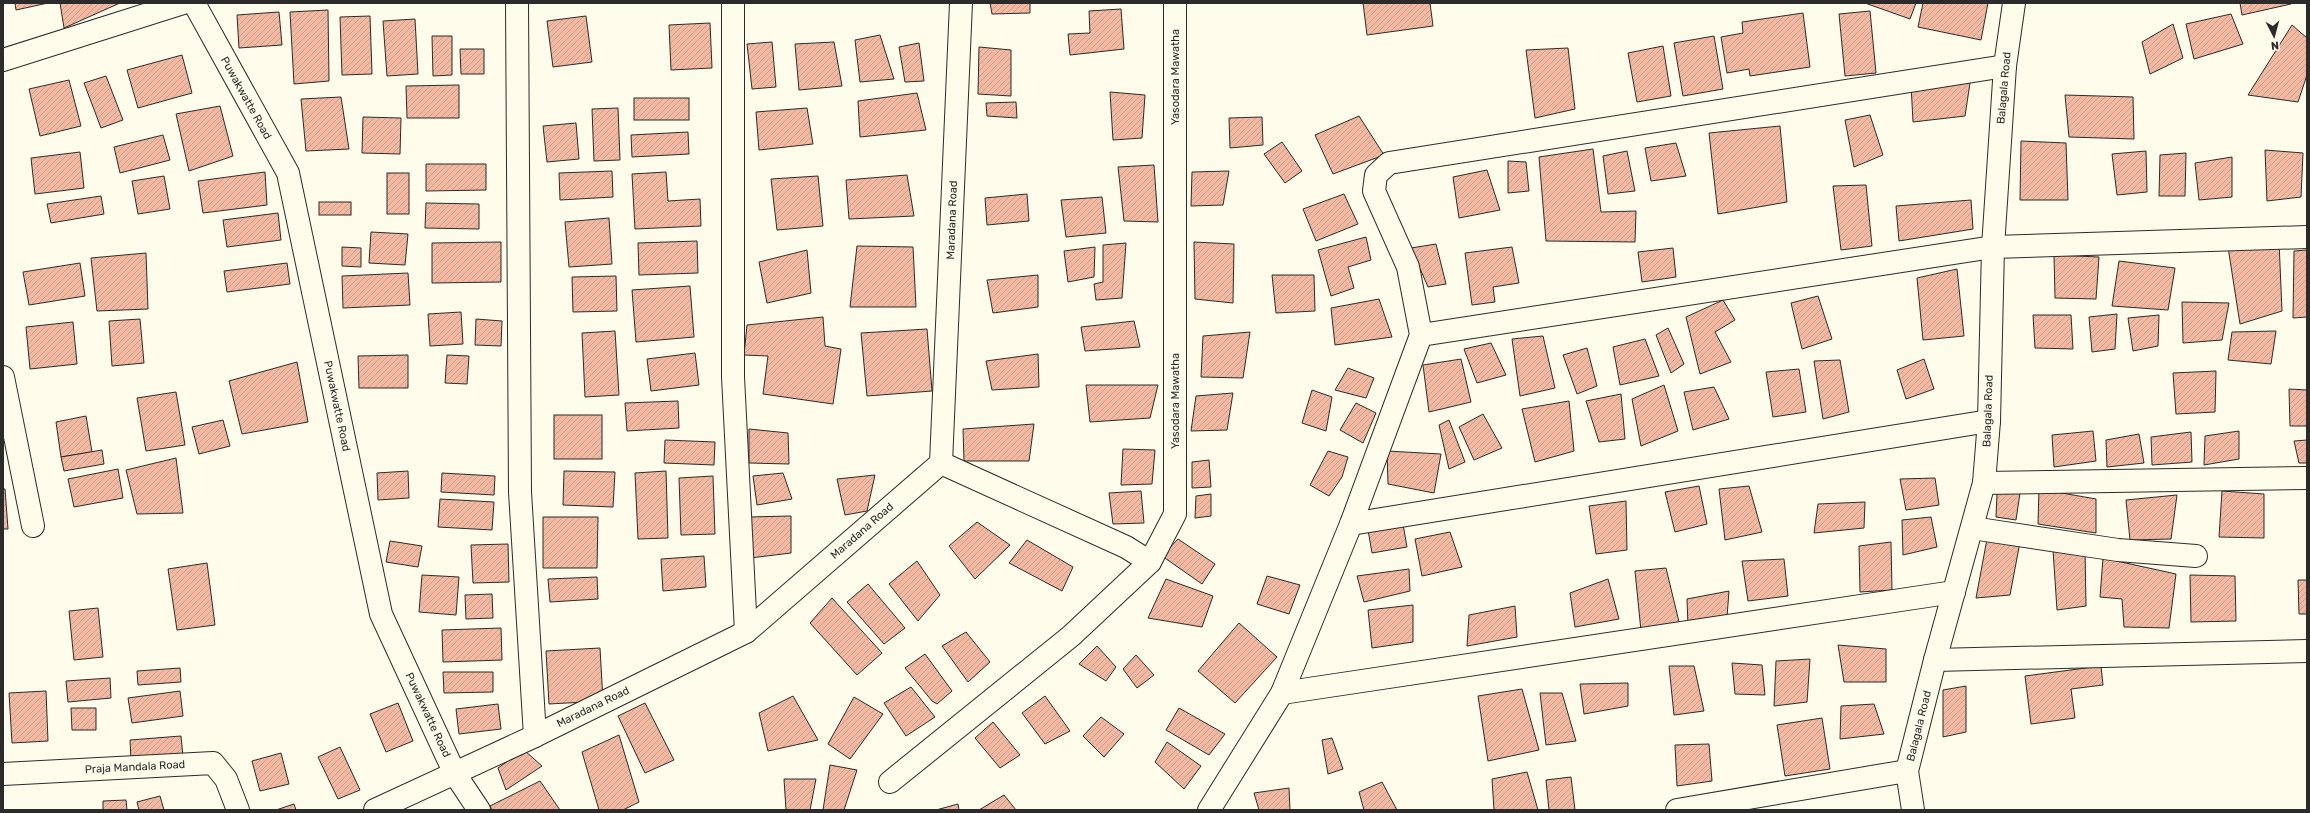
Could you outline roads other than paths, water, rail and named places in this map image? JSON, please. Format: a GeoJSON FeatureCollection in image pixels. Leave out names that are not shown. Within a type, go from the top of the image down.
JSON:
{"type":"FeatureCollection","features":[{"type":"Feature","properties":{"kind":"street"},"geometry":{"type":"LineString","coordinates":[[3,60],[183,3]]}},
{"type":"Feature","properties":{"kind":"street","name":"Puwakwatte Road"},"geometry":{"type":"LineString","coordinates":[[194,3],[288,173],[381,614],[455,774],[479,810]]}},
{"type":"Feature","properties":{"kind":"street"},"geometry":{"type":"LineString","coordinates":[[517,3],[520,492],[535,736]]}},
{"type":"Feature","properties":{"kind":"street"},"geometry":{"type":"LineString","coordinates":[[734,3],[733,377],[746,632]]}},
{"type":"Feature","properties":{"kind":"street","name":"Maradana Road"},"geometry":{"type":"LineString","coordinates":[[375,810],[535,736],[746,632],[941,463],[961,3]]}},
{"type":"Feature","properties":{"kind":"street","name":"Yasodara Mawatha"},"geometry":{"type":"LineString","coordinates":[[890,782],[1071,636],[1150,562],[1175,514],[1175,3]]}},
{"type":"Feature","properties":{"kind":"street","name":"Balagala Road"},"geometry":{"type":"LineString","coordinates":[[1913,810],[1908,771],[1935,660],[1984,483],[1989,421],[1993,247],[2005,66],[2014,3]]}},
{"type":"Feature","properties":{"kind":"street"},"geometry":{"type":"LineString","coordinates":[[1209,810],[1282,693],[1351,524],[1421,335],[1408,267],[1374,192],[1376,175],[1389,163],[2005,66]]}},
{"type":"Feature","properties":{"kind":"street"},"geometry":{"type":"LineString","coordinates":[[1421,335],[1993,247],[2307,237]]}},
{"type":"Feature","properties":{"kind":"street"},"geometry":{"type":"LineString","coordinates":[[3,377],[33,526]]}},
{"type":"Feature","properties":{"kind":"street"},"geometry":{"type":"LineString","coordinates":[[1351,524],[1989,421]]}},
{"type":"Feature","properties":{"kind":"street"},"geometry":{"type":"LineString","coordinates":[[941,463],[1126,546],[1150,562]]}},
{"type":"Feature","properties":{"kind":"street"},"geometry":{"type":"LineString","coordinates":[[1984,483],[2307,478]]}},
{"type":"Feature","properties":{"kind":"street"},"geometry":{"type":"LineString","coordinates":[[1972,528],[2118,550],[2196,556]]}},
{"type":"Feature","properties":{"kind":"street"},"geometry":{"type":"LineString","coordinates":[[1282,693],[1954,592]]}},
{"type":"Feature","properties":{"kind":"street"},"geometry":{"type":"LineString","coordinates":[[1935,660],[2307,651]]}},
{"type":"Feature","properties":{"kind":"street","name":"Praja Mandala Road"},"geometry":{"type":"LineString","coordinates":[[3,774],[213,763],[226,779],[238,810]]}},
{"type":"Feature","properties":{"kind":"street"},"geometry":{"type":"LineString","coordinates":[[1677,810],[1908,771]]}}]}
